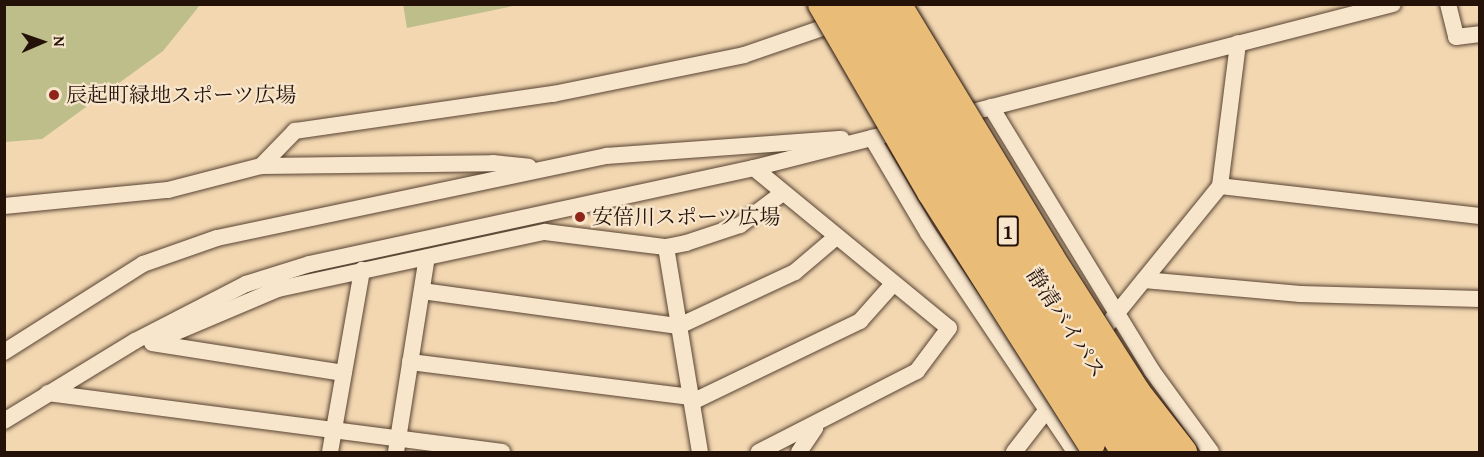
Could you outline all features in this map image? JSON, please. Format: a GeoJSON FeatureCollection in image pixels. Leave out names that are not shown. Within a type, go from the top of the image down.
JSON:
{"type":"FeatureCollection","features":[{"type":"Feature","properties":{"kind":"highway"},"geometry":{"type":"LineString","coordinates":[[822,4],[1083,448]]}},
{"type":"Feature","properties":{"kind":"highway","name":"静清バイパス"},"geometry":{"type":"LineString","coordinates":[[844,4],[1125,453]]}},
{"type":"Feature","properties":{"kind":"highway","name":"静清バイパス"},"geometry":{"type":"LineString","coordinates":[[872,4],[1020,251],[1154,453]]}},
{"type":"Feature","properties":{"kind":"highway"},"geometry":{"type":"LineString","coordinates":[[897,4],[1050,257],[1137,393],[1183,453]]}},
{"type":"Feature","properties":{"kind":"street"},"geometry":{"type":"LineString","coordinates":[[261,166],[295,131],[553,94],[744,55],[883,4]]}},
{"type":"Feature","properties":{"kind":"street"},"geometry":{"type":"LineString","coordinates":[[4,421],[135,342],[246,284],[310,264],[754,168],[1394,4]]}},
{"type":"Feature","properties":{"kind":"street"},"geometry":{"type":"LineString","coordinates":[[1448,4],[1456,38],[1479,34]]}},
{"type":"Feature","properties":{"kind":"street"},"geometry":{"type":"LineString","coordinates":[[1014,453],[1047,413],[1115,310],[1144,280],[1220,186],[1238,43]]}},
{"type":"Feature","properties":{"kind":"street"},"geometry":{"type":"LineString","coordinates":[[991,107],[1115,310],[1211,453]]}},
{"type":"Feature","properties":{"kind":"street"},"geometry":{"type":"LineString","coordinates":[[869,139],[1047,413],[1083,448]]}},
{"type":"Feature","properties":{"kind":"street"},"geometry":{"type":"LineString","coordinates":[[4,352],[106,286],[176,250],[607,156],[869,139]]}},
{"type":"Feature","properties":{"kind":"street"},"geometry":{"type":"LineString","coordinates":[[4,206],[168,190],[261,166],[493,163],[542,169]]}},
{"type":"Feature","properties":{"kind":"street"},"geometry":{"type":"LineString","coordinates":[[754,168],[780,195],[949,328],[917,371],[817,426],[759,453]]}},
{"type":"Feature","properties":{"kind":"street"},"geometry":{"type":"LineString","coordinates":[[1220,186],[1479,216]]}},
{"type":"Feature","properties":{"kind":"street"},"geometry":{"type":"LineString","coordinates":[[152,343],[264,294],[362,270],[545,232],[666,247],[723,233],[780,195]]}},
{"type":"Feature","properties":{"kind":"street"},"geometry":{"type":"LineString","coordinates":[[422,291],[679,326],[795,272],[835,238]]}},
{"type":"Feature","properties":{"kind":"street"},"geometry":{"type":"LineString","coordinates":[[666,247],[700,453]]}},
{"type":"Feature","properties":{"kind":"street"},"geometry":{"type":"LineString","coordinates":[[397,445],[427,258]]}},
{"type":"Feature","properties":{"kind":"street"},"geometry":{"type":"LineString","coordinates":[[330,453],[362,270]]}},
{"type":"Feature","properties":{"kind":"street"},"geometry":{"type":"LineString","coordinates":[[1144,280],[1300,294],[1479,299]]}},
{"type":"Feature","properties":{"kind":"street"},"geometry":{"type":"LineString","coordinates":[[410,362],[691,399],[860,321],[893,284]]}},
{"type":"Feature","properties":{"kind":"street"},"geometry":{"type":"LineString","coordinates":[[135,342],[344,373]]}},
{"type":"Feature","properties":{"kind":"street"},"geometry":{"type":"LineString","coordinates":[[48,393],[334,430],[397,445],[502,453]]}},
{"type":"Feature","properties":{"kind":"street"},"geometry":{"type":"LineString","coordinates":[[799,453],[817,426]]}},
{"type":"Feature","properties":{"kind":"green space","name":"辰起町緑地スポーツ広場"},"geometry":{"type":"Polygon","coordinates":[[[5,4],[200,5],[163,51],[42,139],[5,142],[5,4]]]}},
{"type":"Feature","properties":{"kind":"green space"},"geometry":{"type":"Polygon","coordinates":[[[403,4],[518,4],[518,5],[407,28],[403,4]]]}},
{"type":"Feature","properties":{"kind":"place","name":"辰起町緑地スポーツ広場"},"geometry":{"type":"Point","coordinates":[54,95]}},
{"type":"Feature","properties":{"kind":"place","name":"安倍川スポーツ広場"},"geometry":{"type":"Point","coordinates":[580,217]}}]}
